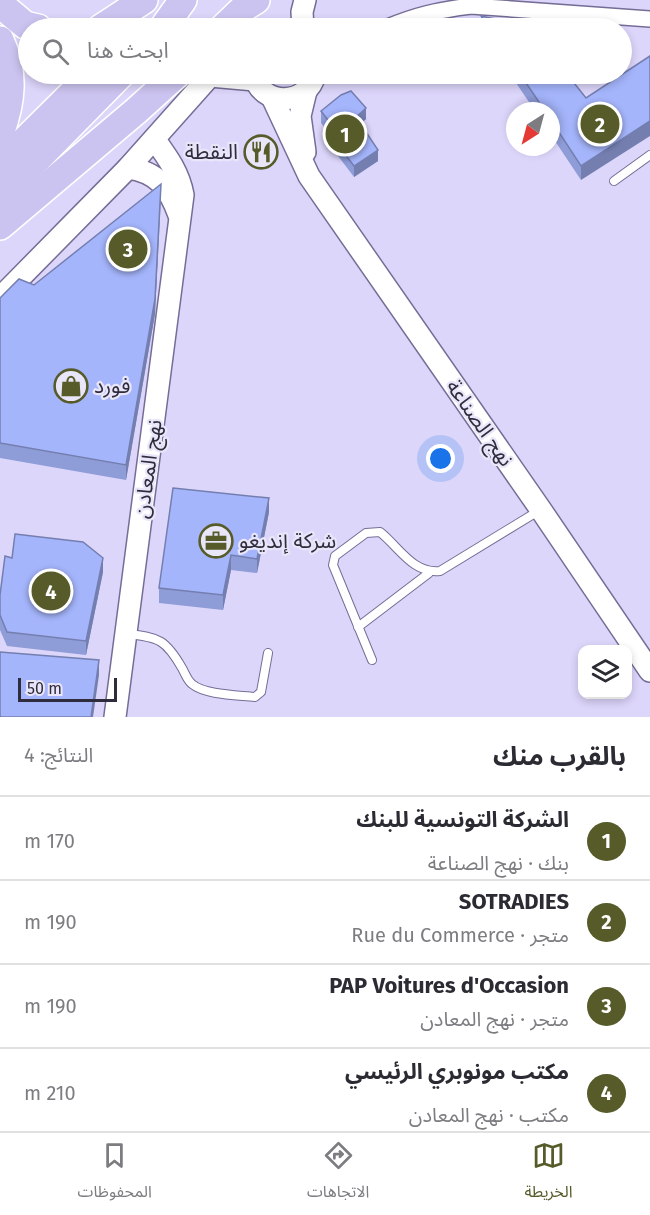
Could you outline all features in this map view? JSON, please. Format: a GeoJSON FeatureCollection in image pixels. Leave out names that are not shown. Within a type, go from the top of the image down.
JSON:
{"type":"FeatureCollection","features":[{"type":"Feature","properties":{"kind":"highway"},"geometry":{"type":"LineString","coordinates":[[116,18],[144,0]]}},
{"type":"Feature","properties":{"kind":"highway"},"geometry":{"type":"LineString","coordinates":[[137,18],[152,0]]}},
{"type":"Feature","properties":{"kind":"highway"},"geometry":{"type":"LineString","coordinates":[[170,18],[183,0]]}},
{"type":"Feature","properties":{"kind":"highway"},"geometry":{"type":"LineString","coordinates":[[233,18],[256,0]]}},
{"type":"Feature","properties":{"kind":"highway"},"geometry":{"type":"LineString","coordinates":[[0,4],[18,20]]}},
{"type":"Feature","properties":{"kind":"highway"},"geometry":{"type":"LineString","coordinates":[[0,40],[6,52],[11,81],[9,111],[0,134]]}},
{"type":"Feature","properties":{"kind":"highway"},"geometry":{"type":"LineString","coordinates":[[0,165],[82,84]]}},
{"type":"Feature","properties":{"kind":"highway"},"geometry":{"type":"LineString","coordinates":[[0,197],[111,84]]}},
{"type":"Feature","properties":{"kind":"highway"},"geometry":{"type":"LineString","coordinates":[[0,226],[166,84]]}},
{"type":"Feature","properties":{"kind":"street"},"geometry":{"type":"LineString","coordinates":[[302,18],[305,0]]}},
{"type":"Feature","properties":{"kind":"street"},"geometry":{"type":"LineString","coordinates":[[409,18],[444,9],[471,6],[650,19]]}},
{"type":"Feature","properties":{"kind":"street"},"geometry":{"type":"LineString","coordinates":[[0,298],[155,140],[204,84]]}},
{"type":"Feature","properties":{"kind":"street","name":"نهج الصناعة"},"geometry":{"type":"LineString","coordinates":[[259,84],[262,90],[272,97],[309,176],[650,671]]}},
{"type":"Feature","properties":{"kind":"street"},"geometry":{"type":"LineString","coordinates":[[272,97],[284,100],[296,98],[310,84]]}},
{"type":"Feature","properties":{"kind":"street","name":"نهج الصناعة"},"geometry":{"type":"LineString","coordinates":[[309,176],[300,116],[312,84]]}},
{"type":"Feature","properties":{"kind":"street","name":"نهج المعادن"},"geometry":{"type":"LineString","coordinates":[[115,717],[183,195],[180,178],[155,140]]}},
{"type":"Feature","properties":{"kind":"street","name":"نهج المعادن"},"geometry":{"type":"LineString","coordinates":[[128,168],[144,170],[161,183],[172,196],[181,221]]}},
{"type":"Feature","properties":{"kind":"lane"},"geometry":{"type":"LineString","coordinates":[[614,181],[650,155]]}},
{"type":"Feature","properties":{"kind":"lane"},"geometry":{"type":"LineString","coordinates":[[358,627],[429,573],[440,571],[541,510]]}},
{"type":"Feature","properties":{"kind":"lane"},"geometry":{"type":"LineString","coordinates":[[372,660],[333,565],[335,556],[366,533],[380,532],[418,569],[429,573]]}},
{"type":"Feature","properties":{"kind":"lane"},"geometry":{"type":"LineString","coordinates":[[126,634],[154,637],[165,643],[190,682],[197,687],[220,693],[255,697],[261,692],[268,653]]}},
{"type":"Feature","properties":{"kind":"building"},"geometry":{"type":"Polygon","coordinates":[[[650,56],[650,121],[581,166],[560,134],[560,102],[539,102],[527,84],[575,84],[586,98],[607,84],[632,84],[632,68],[650,56]]]}},
{"type":"Feature","properties":{"kind":"building"},"geometry":{"type":"Polygon","coordinates":[[[351,91],[366,108],[356,117],[378,150],[354,166],[329,133],[335,129],[321,111],[341,95],[351,91]]]}},
{"type":"Feature","properties":{"kind":"building","name":"فورد"},"geometry":{"type":"Polygon","coordinates":[[[161,184],[155,299],[126,465],[0,443],[0,298],[19,279],[34,285],[161,184]]]}},
{"type":"Feature","properties":{"kind":"building","name":"شركة إنديغو"},"geometry":{"type":"Polygon","coordinates":[[[173,488],[269,498],[257,559],[231,555],[223,595],[159,588],[173,488]]]}},
{"type":"Feature","properties":{"kind":"building"},"geometry":{"type":"Polygon","coordinates":[[[15,534],[83,542],[103,558],[86,641],[7,632],[0,615],[0,595],[5,556],[12,558],[15,534]]]}},
{"type":"Feature","properties":{"kind":"building"},"geometry":{"type":"Polygon","coordinates":[[[0,652],[99,660],[91,717],[1,717],[0,652]]]}},
{"type":"Feature","properties":{"kind":"place","name":"SOTRADIES"},"geometry":{"type":"Point","coordinates":[600,124]}},
{"type":"Feature","properties":{"kind":"place","name":"الشركة التونسية للبنك"},"geometry":{"type":"Point","coordinates":[345,134]}},
{"type":"Feature","properties":{"kind":"place","name":"النقطة"},"geometry":{"type":"Point","coordinates":[261,152]}},
{"type":"Feature","properties":{"kind":"place","name":"PAP Voitures d'Occasion"},"geometry":{"type":"Point","coordinates":[128,249]}},
{"type":"Feature","properties":{"kind":"place","name":"فورد"},"geometry":{"type":"Point","coordinates":[71,386]}},
{"type":"Feature","properties":{"kind":"place","name":"شركة إنديغو"},"geometry":{"type":"Point","coordinates":[216,541]}},
{"type":"Feature","properties":{"kind":"place","name":"مكتب مونوبري الرئيسي"},"geometry":{"type":"Point","coordinates":[51,591]}}]}
